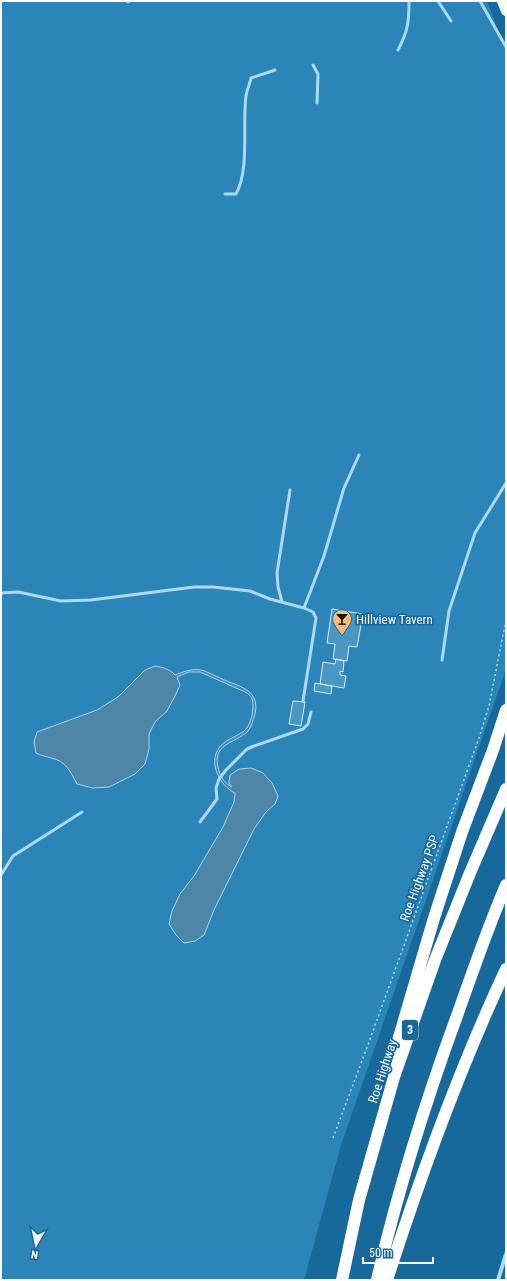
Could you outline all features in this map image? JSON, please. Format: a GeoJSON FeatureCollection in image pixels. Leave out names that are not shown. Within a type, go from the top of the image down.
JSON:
{"type":"FeatureCollection","features":[{"type":"Feature","properties":{"kind":"highway"},"geometry":{"type":"LineString","coordinates":[[359,1200],[394,1052],[434,918],[462,832],[493,750],[506,710]]}},
{"type":"Feature","properties":{"kind":"highway","name":"Roe Highway"},"geometry":{"type":"LineString","coordinates":[[342,1280],[359,1200],[394,1077],[427,982],[470,873],[506,789]]}},
{"type":"Feature","properties":{"kind":"highway"},"geometry":{"type":"LineString","coordinates":[[377,1280],[401,1190],[437,1070],[490,922],[506,885]]}},
{"type":"Feature","properties":{"kind":"highway"},"geometry":{"type":"LineString","coordinates":[[387,1280],[439,1128],[506,969]]}},
{"type":"Feature","properties":{"kind":"main road"},"geometry":{"type":"LineString","coordinates":[[502,1],[506,10]]}},
{"type":"Feature","properties":{"kind":"street"},"geometry":{"type":"LineString","coordinates":[[498,1280],[505,1263],[506,1254]]}},
{"type":"Feature","properties":{"kind":"lane"},"geometry":{"type":"LineString","coordinates":[[398,50],[404,39],[409,22],[409,1]]}},
{"type":"Feature","properties":{"kind":"lane"},"geometry":{"type":"LineString","coordinates":[[438,1],[451,21]]}},
{"type":"Feature","properties":{"kind":"lane"},"geometry":{"type":"LineString","coordinates":[[480,1],[506,47]]}},
{"type":"Feature","properties":{"kind":"lane"},"geometry":{"type":"LineString","coordinates":[[313,65],[318,74],[317,103]]}},
{"type":"Feature","properties":{"kind":"lane"},"geometry":{"type":"LineString","coordinates":[[225,194],[236,194],[241,186],[244,156],[246,96],[251,78],[275,70]]}},
{"type":"Feature","properties":{"kind":"lane"},"geometry":{"type":"LineString","coordinates":[[304,608],[324,556],[344,488],[359,455]]}},
{"type":"Feature","properties":{"kind":"lane"},"geometry":{"type":"LineString","coordinates":[[442,660],[449,612],[475,533],[506,483]]}},
{"type":"Feature","properties":{"kind":"lane"},"geometry":{"type":"LineString","coordinates":[[282,602],[278,587],[277,573],[290,490]]}},
{"type":"Feature","properties":{"kind":"lane"},"geometry":{"type":"LineString","coordinates":[[1,593],[18,592],[61,601],[91,600],[187,588],[213,587],[250,591],[270,599],[304,608],[313,612],[316,618],[303,700]]}},
{"type":"Feature","properties":{"kind":"lane"},"geometry":{"type":"LineString","coordinates":[[200,822],[217,799],[216,788],[219,779],[242,754],[254,746],[303,729],[308,724],[311,712]]}},
{"type":"Feature","properties":{"kind":"lane"},"geometry":{"type":"LineString","coordinates":[[1,875],[13,856],[82,812]]}},
{"type":"Feature","properties":{"kind":"path","name":"Roe Highway PSP"},"geometry":{"type":"LineString","coordinates":[[333,1138],[479,738],[489,706],[506,620]]}},
{"type":"Feature","properties":{"kind":"shaded area"},"geometry":{"type":"Polygon","coordinates":[[[1,1],[487,1],[506,52],[506,669],[341,1145],[304,1280],[1,1280],[1,1]]]}},
{"type":"Feature","properties":{"kind":"shaded area"},"geometry":{"type":"Polygon","coordinates":[[[155,666],[168,670],[175,675],[190,670],[205,671],[243,688],[252,695],[256,706],[251,725],[248,731],[243,735],[225,745],[221,749],[217,762],[219,771],[224,780],[232,787],[229,783],[230,775],[239,769],[251,768],[263,773],[272,783],[278,796],[275,804],[266,812],[254,829],[214,910],[204,935],[195,941],[184,943],[176,935],[169,924],[172,911],[180,894],[194,876],[223,827],[234,802],[235,793],[220,780],[215,767],[215,760],[216,754],[221,745],[244,731],[249,725],[253,707],[251,696],[200,672],[189,672],[177,677],[180,685],[175,696],[167,711],[155,722],[149,734],[149,749],[145,764],[135,774],[109,787],[93,788],[77,784],[70,771],[64,764],[56,759],[36,753],[34,742],[37,732],[97,710],[118,697],[145,670],[155,666]]]}},
{"type":"Feature","properties":{"kind":"building"},"geometry":{"type":"Polygon","coordinates":[[[332,609],[363,614],[357,647],[349,646],[347,661],[333,659],[335,644],[327,643],[332,609]]]}},
{"type":"Feature","properties":{"kind":"building"},"geometry":{"type":"Polygon","coordinates":[[[336,659],[344,661],[343,672],[340,671],[340,675],[346,676],[344,688],[320,684],[323,662],[335,664],[336,659]]]}},
{"type":"Feature","properties":{"kind":"building"},"geometry":{"type":"Polygon","coordinates":[[[315,683],[332,686],[331,694],[314,691],[315,683]]]}},
{"type":"Feature","properties":{"kind":"building"},"geometry":{"type":"Polygon","coordinates":[[[293,701],[305,702],[301,726],[289,724],[293,701]]]}},
{"type":"Feature","properties":{"kind":"place","name":"Hillview Tavern"},"geometry":{"type":"Point","coordinates":[342,636]}}]}
